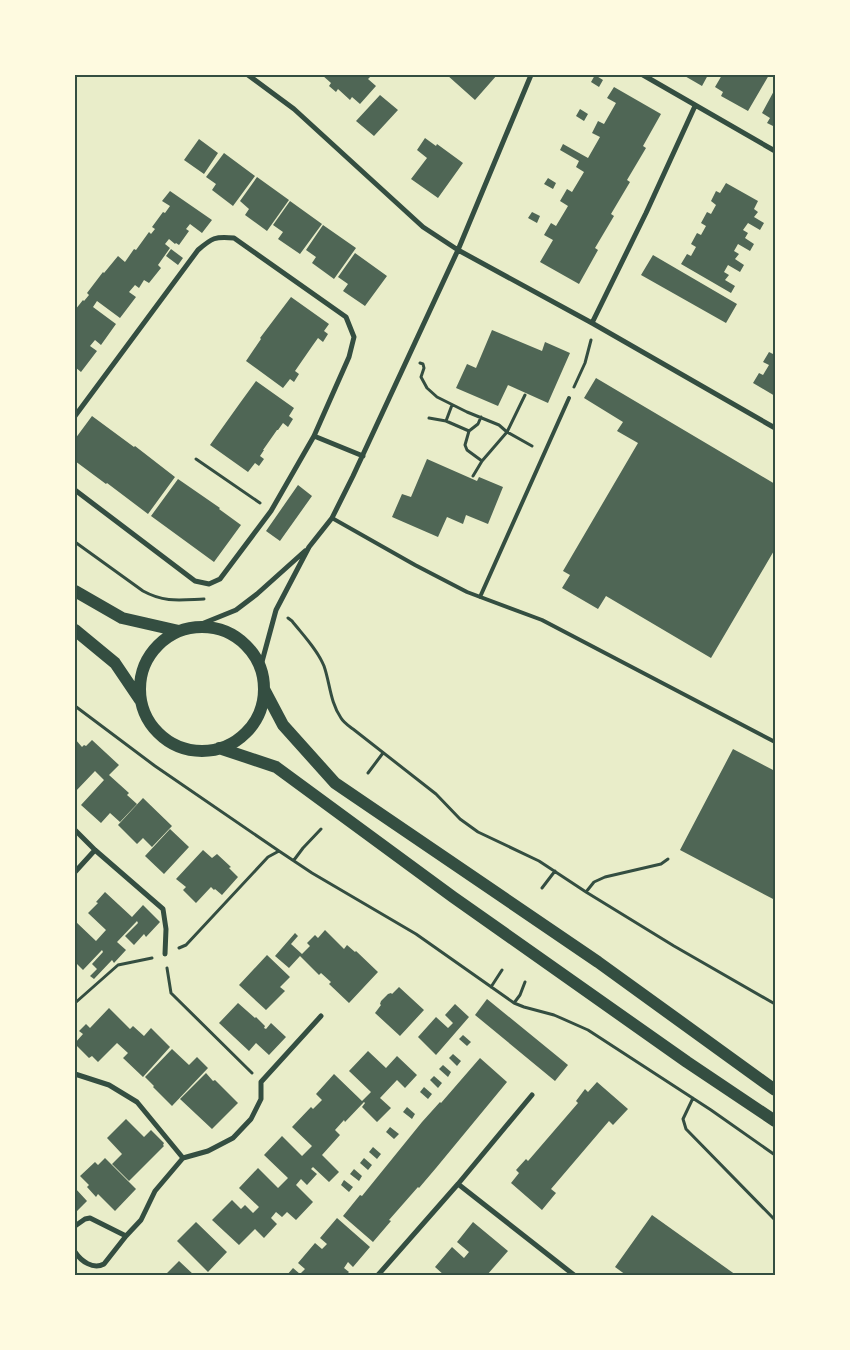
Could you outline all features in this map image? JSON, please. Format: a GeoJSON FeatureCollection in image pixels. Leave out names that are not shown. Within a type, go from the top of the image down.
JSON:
{"type":"FeatureCollection","features":[{"type":"Feature","properties":{"kind":"main road"},"geometry":{"type":"LineString","coordinates":[[75,591],[122,618],[180,630]]}},
{"type":"Feature","properties":{"kind":"main road"},"geometry":{"type":"LineString","coordinates":[[140,700],[140,678],[147,658],[161,642],[180,630],[199,625],[222,630],[241,640],[253,654],[260,669],[264,689],[283,725],[336,783],[598,962],[775,1090]]}},
{"type":"Feature","properties":{"kind":"main road"},"geometry":{"type":"LineString","coordinates":[[75,630],[115,663],[140,700],[147,720],[160,736],[178,748],[199,752],[219,748],[239,739],[254,724],[262,707],[264,689]]}},
{"type":"Feature","properties":{"kind":"main road"},"geometry":{"type":"LineString","coordinates":[[219,748],[276,767],[454,897],[775,1122]]}},
{"type":"Feature","properties":{"kind":"street"},"geometry":{"type":"LineString","coordinates":[[248,75],[294,109],[423,228],[458,250],[592,323],[775,428]]}},
{"type":"Feature","properties":{"kind":"street"},"geometry":{"type":"LineString","coordinates":[[199,625],[236,610],[257,594],[309,547],[332,518],[458,250],[531,75]]}},
{"type":"Feature","properties":{"kind":"street"},"geometry":{"type":"LineString","coordinates":[[644,75],[775,151]]}},
{"type":"Feature","properties":{"kind":"street"},"geometry":{"type":"LineString","coordinates":[[592,323],[646,213],[695,106]]}},
{"type":"Feature","properties":{"kind":"street"},"geometry":{"type":"LineString","coordinates":[[75,416],[198,250],[209,240],[220,236],[234,238],[346,318],[354,337],[349,356],[314,436],[271,511],[220,579],[209,584],[195,581],[75,490]]}},
{"type":"Feature","properties":{"kind":"street"},"geometry":{"type":"LineString","coordinates":[[314,436],[362,456]]}},
{"type":"Feature","properties":{"kind":"street"},"geometry":{"type":"LineString","coordinates":[[260,669],[276,610],[309,547]]}},
{"type":"Feature","properties":{"kind":"street"},"geometry":{"type":"LineString","coordinates":[[75,830],[162,909],[166,930],[165,954]]}},
{"type":"Feature","properties":{"kind":"street"},"geometry":{"type":"LineString","coordinates":[[75,872],[95,850]]}},
{"type":"Feature","properties":{"kind":"street"},"geometry":{"type":"LineString","coordinates":[[75,1252],[78,1257],[89,1265],[99,1267],[104,1264],[126,1236],[142,1220],[155,1191],[183,1158],[208,1152],[233,1138],[251,1119],[260,1100],[261,1082],[321,1016]]}},
{"type":"Feature","properties":{"kind":"street"},"geometry":{"type":"LineString","coordinates":[[75,1074],[109,1085],[137,1102],[183,1158]]}},
{"type":"Feature","properties":{"kind":"street"},"geometry":{"type":"LineString","coordinates":[[378,1275],[458,1184],[532,1095]]}},
{"type":"Feature","properties":{"kind":"street"},"geometry":{"type":"LineString","coordinates":[[458,1184],[574,1275]]}},
{"type":"Feature","properties":{"kind":"street"},"geometry":{"type":"LineString","coordinates":[[75,1226],[84,1219],[90,1218],[126,1236]]}},
{"type":"Feature","properties":{"kind":"lane"},"geometry":{"type":"LineString","coordinates":[[480,597],[569,398]]}},
{"type":"Feature","properties":{"kind":"lane"},"geometry":{"type":"LineString","coordinates":[[332,518],[467,592],[542,620],[775,742]]}},
{"type":"Feature","properties":{"kind":"path"},"geometry":{"type":"LineString","coordinates":[[419,362],[424,364],[421,377],[427,388],[437,397],[499,424],[506,432],[532,445],[529,453]]}},
{"type":"Feature","properties":{"kind":"path"},"geometry":{"type":"LineString","coordinates":[[473,476],[482,461],[506,432],[525,395]]}},
{"type":"Feature","properties":{"kind":"path"},"geometry":{"type":"LineString","coordinates":[[446,421],[452,405]]}},
{"type":"Feature","properties":{"kind":"path"},"geometry":{"type":"LineString","coordinates":[[481,417],[478,424],[468,431],[465,445],[467,450],[482,461]]}},
{"type":"Feature","properties":{"kind":"path"},"geometry":{"type":"LineString","coordinates":[[429,418],[446,421],[468,431]]}},
{"type":"Feature","properties":{"kind":"path"},"geometry":{"type":"LineString","coordinates":[[196,459],[271,511]]}},
{"type":"Feature","properties":{"kind":"path"},"geometry":{"type":"LineString","coordinates":[[75,542],[154,597],[172,600],[208,599]]}},
{"type":"Feature","properties":{"kind":"path"},"geometry":{"type":"LineString","coordinates":[[283,615],[292,621],[318,655],[324,666],[331,695],[342,719],[353,730],[436,794],[460,818],[478,832],[539,861],[674,946],[775,1004]]}},
{"type":"Feature","properties":{"kind":"path"},"geometry":{"type":"LineString","coordinates":[[75,706],[155,766],[279,852],[416,934],[514,1002],[524,1007],[554,1015],[588,1030],[693,1098],[775,1155]]}},
{"type":"Feature","properties":{"kind":"path"},"geometry":{"type":"LineString","coordinates":[[368,773],[383,753]]}},
{"type":"Feature","properties":{"kind":"path"},"geometry":{"type":"LineString","coordinates":[[294,860],[321,829]]}},
{"type":"Feature","properties":{"kind":"path"},"geometry":{"type":"LineString","coordinates":[[75,1004],[118,966],[165,954],[186,945],[268,858],[279,852]]}},
{"type":"Feature","properties":{"kind":"path"},"geometry":{"type":"LineString","coordinates":[[586,892],[594,882],[605,877],[661,864],[668,859]]}},
{"type":"Feature","properties":{"kind":"path"},"geometry":{"type":"LineString","coordinates":[[542,888],[555,871]]}},
{"type":"Feature","properties":{"kind":"path"},"geometry":{"type":"LineString","coordinates":[[165,954],[171,993],[261,1082]]}},
{"type":"Feature","properties":{"kind":"path"},"geometry":{"type":"LineString","coordinates":[[491,986],[502,970]]}},
{"type":"Feature","properties":{"kind":"path"},"geometry":{"type":"LineString","coordinates":[[514,1002],[520,995],[525,982]]}},
{"type":"Feature","properties":{"kind":"path"},"geometry":{"type":"LineString","coordinates":[[693,1098],[682,1119],[686,1129],[775,1220]]}},
{"type":"Feature","properties":{"kind":"building"},"geometry":{"type":"Polygon","coordinates":[[[322,75],[369,75],[371,76],[368,79],[376,86],[360,104],[352,97],[350,100],[338,89],[336,92],[329,86],[331,83],[322,75]]]}},
{"type":"Feature","properties":{"kind":"building"},"geometry":{"type":"Polygon","coordinates":[[[447,75],[497,75],[475,100],[447,75]]]}},
{"type":"Feature","properties":{"kind":"building"},"geometry":{"type":"Polygon","coordinates":[[[595,75],[603,80],[599,87],[591,82],[595,75]]]}},
{"type":"Feature","properties":{"kind":"building"},"geometry":{"type":"Polygon","coordinates":[[[683,75],[708,75],[702,86],[683,75]]]}},
{"type":"Feature","properties":{"kind":"building"},"geometry":{"type":"Polygon","coordinates":[[[722,75],[769,75],[748,111],[721,96],[723,92],[715,87],[722,75]]]}},
{"type":"Feature","properties":{"kind":"building"},"geometry":{"type":"Polygon","coordinates":[[[614,87],[661,114],[643,146],[646,148],[627,180],[630,182],[611,214],[614,216],[595,248],[598,250],[579,284],[540,262],[553,240],[544,235],[551,223],[556,226],[568,206],[560,201],[567,189],[572,192],[584,172],[576,167],[579,161],[560,150],[563,144],[588,158],[600,137],[592,133],[598,121],[604,124],[616,103],[607,98],[614,87]]]}},
{"type":"Feature","properties":{"kind":"building"},"geometry":{"type":"Polygon","coordinates":[[[775,89],[775,127],[767,123],[770,118],[762,113],[775,89]]]}},
{"type":"Feature","properties":{"kind":"building"},"geometry":{"type":"Polygon","coordinates":[[[380,95],[398,110],[374,136],[356,121],[380,95]]]}},
{"type":"Feature","properties":{"kind":"building"},"geometry":{"type":"Polygon","coordinates":[[[580,109],[588,114],[584,121],[576,116],[580,109]]]}},
{"type":"Feature","properties":{"kind":"building"},"geometry":{"type":"Polygon","coordinates":[[[425,138],[436,146],[437,144],[463,163],[438,198],[411,179],[427,158],[417,150],[425,138]]]}},
{"type":"Feature","properties":{"kind":"building"},"geometry":{"type":"Polygon","coordinates":[[[199,139],[218,153],[204,174],[184,160],[199,139]]]}},
{"type":"Feature","properties":{"kind":"building"},"geometry":{"type":"Polygon","coordinates":[[[224,153],[255,176],[233,206],[212,190],[216,184],[206,177],[224,153]]]}},
{"type":"Feature","properties":{"kind":"building"},"geometry":{"type":"Polygon","coordinates":[[[257,177],[289,200],[267,231],[245,215],[249,209],[240,201],[257,177]]]}},
{"type":"Feature","properties":{"kind":"building"},"geometry":{"type":"Polygon","coordinates":[[[548,178],[556,183],[553,189],[544,184],[548,178]]]}},
{"type":"Feature","properties":{"kind":"building"},"geometry":{"type":"Polygon","coordinates":[[[726,183],[758,201],[754,209],[758,212],[754,217],[764,223],[760,230],[748,223],[743,230],[748,233],[745,238],[754,244],[750,251],[738,244],[734,251],[739,254],[735,259],[744,265],[740,272],[728,265],[724,272],[729,275],[725,280],[735,286],[731,293],[681,264],[687,254],[691,256],[696,247],[691,244],[697,233],[701,235],[706,226],[701,223],[707,212],[711,214],[716,205],[711,201],[716,191],[720,193],[726,183]]]}},
{"type":"Feature","properties":{"kind":"building"},"geometry":{"type":"Polygon","coordinates":[[[170,191],[212,220],[202,233],[190,224],[186,229],[189,231],[179,245],[169,239],[165,244],[170,248],[158,265],[161,268],[149,283],[144,280],[139,288],[135,285],[129,292],[136,297],[120,318],[97,301],[93,307],[116,324],[101,345],[95,340],[90,346],[97,351],[81,372],[75,367],[75,310],[89,295],[87,293],[103,272],[118,256],[125,262],[149,232],[151,234],[155,229],[152,227],[170,206],[162,201],[170,191]]]}},
{"type":"Feature","properties":{"kind":"building"},"geometry":{"type":"Polygon","coordinates":[[[290,201],[322,224],[300,254],[278,239],[283,232],[273,225],[290,201]]]}},
{"type":"Feature","properties":{"kind":"building"},"geometry":{"type":"Polygon","coordinates":[[[532,212],[540,216],[537,223],[528,218],[532,212]]]}},
{"type":"Feature","properties":{"kind":"building"},"geometry":{"type":"Polygon","coordinates":[[[323,225],[356,248],[334,279],[312,263],[316,257],[306,250],[323,225]]]}},
{"type":"Feature","properties":{"kind":"building"},"geometry":{"type":"Polygon","coordinates":[[[171,249],[183,258],[178,265],[166,256],[171,249]]]}},
{"type":"Feature","properties":{"kind":"building"},"geometry":{"type":"Polygon","coordinates":[[[355,253],[387,276],[365,306],[343,291],[348,284],[338,277],[355,253]]]}},
{"type":"Feature","properties":{"kind":"building"},"geometry":{"type":"Polygon","coordinates":[[[653,255],[737,304],[726,323],[641,275],[653,255]]]}},
{"type":"Feature","properties":{"kind":"building"},"geometry":{"type":"Polygon","coordinates":[[[291,297],[329,324],[324,331],[328,334],[323,342],[318,338],[295,371],[299,374],[294,382],[290,379],[283,388],[246,361],[260,338],[291,297]]]}},
{"type":"Feature","properties":{"kind":"building"},"geometry":{"type":"Polygon","coordinates":[[[492,330],[542,351],[545,342],[570,353],[548,403],[508,385],[498,406],[456,388],[467,364],[476,368],[492,330]]]}},
{"type":"Feature","properties":{"kind":"building"},"geometry":{"type":"Polygon","coordinates":[[[775,350],[775,396],[753,383],[759,373],[763,375],[769,365],[763,362],[769,352],[773,354],[775,350]]]}},
{"type":"Feature","properties":{"kind":"building"},"geometry":{"type":"Polygon","coordinates":[[[596,378],[775,484],[775,549],[711,658],[606,596],[598,609],[562,588],[570,575],[563,571],[638,443],[617,431],[623,422],[584,398],[596,378]]]}},
{"type":"Feature","properties":{"kind":"building"},"geometry":{"type":"Polygon","coordinates":[[[256,381],[294,408],[289,416],[293,419],[288,427],[283,423],[263,450],[260,456],[264,459],[259,466],[255,463],[248,472],[210,445],[256,381]]]}},
{"type":"Feature","properties":{"kind":"building"},"geometry":{"type":"Polygon","coordinates":[[[92,416],[175,477],[148,514],[75,461],[75,439],[92,416]]]}},
{"type":"Feature","properties":{"kind":"building"},"geometry":{"type":"Polygon","coordinates":[[[427,459],[477,481],[479,477],[503,487],[488,524],[466,515],[463,524],[447,517],[438,537],[392,517],[402,494],[411,497],[427,459]]]}},
{"type":"Feature","properties":{"kind":"building"},"geometry":{"type":"Polygon","coordinates":[[[178,479],[241,525],[214,562],[151,516],[178,479]]]}},
{"type":"Feature","properties":{"kind":"building"},"geometry":{"type":"Polygon","coordinates":[[[298,485],[312,496],[280,541],[266,531],[298,485]]]}},
{"type":"Feature","properties":{"kind":"building"},"geometry":{"type":"Polygon","coordinates":[[[75,739],[82,747],[92,740],[119,765],[109,775],[129,793],[127,795],[137,804],[120,822],[110,813],[101,823],[81,805],[104,780],[95,771],[75,792],[75,739]]]}},
{"type":"Feature","properties":{"kind":"building"},"geometry":{"type":"Polygon","coordinates":[[[733,749],[775,771],[775,900],[680,850],[733,749]]]}},
{"type":"Feature","properties":{"kind":"building"},"geometry":{"type":"Polygon","coordinates":[[[143,798],[172,826],[152,847],[143,838],[137,844],[118,825],[143,798]]]}},
{"type":"Feature","properties":{"kind":"building"},"geometry":{"type":"Polygon","coordinates":[[[170,829],[189,847],[164,874],[145,856],[170,829]]]}},
{"type":"Feature","properties":{"kind":"building"},"geometry":{"type":"Polygon","coordinates":[[[203,850],[212,858],[217,854],[231,867],[229,868],[238,877],[222,895],[211,887],[196,903],[183,890],[186,887],[176,879],[203,850]]]}},
{"type":"Feature","properties":{"kind":"building"},"geometry":{"type":"Polygon","coordinates":[[[105,892],[132,917],[143,905],[160,922],[146,937],[144,934],[134,945],[125,936],[138,923],[137,921],[117,942],[126,950],[114,963],[112,960],[94,979],[90,976],[97,969],[92,964],[103,952],[102,950],[83,970],[75,962],[75,921],[96,941],[106,930],[88,913],[105,892]]]}},
{"type":"Feature","properties":{"kind":"building"},"geometry":{"type":"Polygon","coordinates":[[[325,930],[344,949],[347,945],[356,951],[378,972],[349,1003],[329,984],[331,982],[321,973],[319,975],[300,956],[289,968],[275,956],[295,933],[298,936],[291,944],[302,954],[310,946],[307,943],[315,935],[318,938],[325,930]]]}},
{"type":"Feature","properties":{"kind":"building"},"geometry":{"type":"Polygon","coordinates":[[[267,955],[290,977],[280,987],[285,991],[266,1010],[239,985],[267,955]]]}},
{"type":"Feature","properties":{"kind":"building"},"geometry":{"type":"Polygon","coordinates":[[[399,987],[424,1010],[400,1036],[375,1013],[381,1005],[381,1001],[399,987]]]}},
{"type":"Feature","properties":{"kind":"building"},"geometry":{"type":"Polygon","coordinates":[[[487,999],[568,1065],[555,1081],[475,1015],[487,999]]]}},
{"type":"Feature","properties":{"kind":"building"},"geometry":{"type":"Polygon","coordinates":[[[238,1003],[256,1017],[265,1026],[264,1028],[266,1029],[271,1023],[286,1037],[269,1055],[256,1043],[249,1051],[219,1023],[238,1003]]]}},
{"type":"Feature","properties":{"kind":"building"},"geometry":{"type":"Polygon","coordinates":[[[455,1004],[469,1017],[436,1055],[418,1037],[436,1017],[448,1028],[453,1023],[445,1015],[455,1004]]]}},
{"type":"Feature","properties":{"kind":"building"},"geometry":{"type":"Polygon","coordinates":[[[109,1008],[130,1029],[133,1026],[144,1036],[151,1028],[170,1047],[143,1077],[123,1058],[128,1053],[117,1043],[98,1062],[92,1056],[89,1058],[75,1044],[83,1034],[79,1031],[86,1024],[90,1028],[109,1008]]]}},
{"type":"Feature","properties":{"kind":"building"},"geometry":{"type":"Polygon","coordinates":[[[463,1035],[471,1042],[467,1046],[459,1039],[463,1035]]]}},
{"type":"Feature","properties":{"kind":"building"},"geometry":{"type":"Polygon","coordinates":[[[172,1049],[189,1065],[197,1057],[208,1068],[172,1106],[145,1077],[172,1049]]]}},
{"type":"Feature","properties":{"kind":"building"},"geometry":{"type":"Polygon","coordinates":[[[368,1051],[386,1068],[397,1056],[417,1075],[405,1088],[397,1080],[380,1098],[391,1108],[377,1122],[362,1107],[364,1102],[335,1130],[340,1135],[322,1155],[339,1172],[329,1182],[313,1167],[311,1169],[317,1174],[307,1185],[301,1179],[296,1185],[313,1202],[296,1220],[287,1212],[282,1217],[276,1212],[271,1218],[277,1224],[264,1238],[255,1229],[239,1245],[212,1220],[232,1200],[241,1209],[245,1205],[253,1213],[259,1207],[239,1188],[258,1168],[278,1188],[288,1178],[264,1155],[282,1136],[302,1156],[312,1146],[292,1127],[311,1107],[313,1109],[322,1100],[316,1094],[334,1074],[362,1101],[371,1092],[349,1071],[368,1051]]]}},
{"type":"Feature","properties":{"kind":"building"},"geometry":{"type":"Polygon","coordinates":[[[453,1054],[461,1061],[457,1066],[449,1058],[453,1054]]]}},
{"type":"Feature","properties":{"kind":"building"},"geometry":{"type":"Polygon","coordinates":[[[480,1058],[507,1082],[419,1188],[389,1220],[391,1221],[373,1242],[343,1216],[360,1195],[362,1196],[422,1122],[480,1058]]]}},
{"type":"Feature","properties":{"kind":"building"},"geometry":{"type":"Polygon","coordinates":[[[443,1065],[451,1072],[448,1077],[439,1069],[443,1065]]]}},
{"type":"Feature","properties":{"kind":"building"},"geometry":{"type":"Polygon","coordinates":[[[206,1073],[238,1103],[212,1129],[180,1099],[206,1073]]]}},
{"type":"Feature","properties":{"kind":"building"},"geometry":{"type":"Polygon","coordinates":[[[434,1076],[442,1083],[438,1088],[430,1080],[434,1076]]]}},
{"type":"Feature","properties":{"kind":"building"},"geometry":{"type":"Polygon","coordinates":[[[597,1082],[628,1109],[613,1125],[609,1121],[551,1189],[556,1193],[542,1210],[511,1183],[519,1173],[516,1170],[526,1159],[528,1161],[578,1103],[576,1101],[585,1089],[588,1092],[597,1082]]]}},
{"type":"Feature","properties":{"kind":"building"},"geometry":{"type":"Polygon","coordinates":[[[424,1087],[432,1094],[428,1099],[420,1092],[424,1087]]]}},
{"type":"Feature","properties":{"kind":"building"},"geometry":{"type":"Polygon","coordinates":[[[407,1107],[415,1114],[412,1119],[403,1112],[407,1107]]]}},
{"type":"Feature","properties":{"kind":"building"},"geometry":{"type":"Polygon","coordinates":[[[126,1119],[144,1137],[151,1130],[164,1143],[164,1146],[129,1181],[112,1164],[122,1154],[107,1138],[126,1119]]]}},
{"type":"Feature","properties":{"kind":"building"},"geometry":{"type":"Polygon","coordinates":[[[390,1127],[399,1134],[394,1139],[386,1132],[390,1127]]]}},
{"type":"Feature","properties":{"kind":"building"},"geometry":{"type":"Polygon","coordinates":[[[373,1147],[381,1154],[377,1159],[369,1152],[373,1147]]]}},
{"type":"Feature","properties":{"kind":"building"},"geometry":{"type":"Polygon","coordinates":[[[105,1158],[136,1189],[115,1211],[98,1194],[96,1197],[87,1187],[89,1185],[80,1176],[95,1162],[98,1165],[105,1158]]]}},
{"type":"Feature","properties":{"kind":"building"},"geometry":{"type":"Polygon","coordinates":[[[364,1158],[372,1165],[368,1170],[360,1163],[364,1158]]]}},
{"type":"Feature","properties":{"kind":"building"},"geometry":{"type":"Polygon","coordinates":[[[354,1169],[362,1176],[359,1181],[350,1174],[354,1169]]]}},
{"type":"Feature","properties":{"kind":"building"},"geometry":{"type":"Polygon","coordinates":[[[344,1180],[353,1187],[349,1192],[341,1185],[344,1180]]]}},
{"type":"Feature","properties":{"kind":"building"},"geometry":{"type":"Polygon","coordinates":[[[75,1188],[87,1201],[75,1213],[75,1188]]]}},
{"type":"Feature","properties":{"kind":"building"},"geometry":{"type":"Polygon","coordinates":[[[652,1215],[736,1275],[626,1275],[615,1267],[652,1215]]]}},
{"type":"Feature","properties":{"kind":"building"},"geometry":{"type":"Polygon","coordinates":[[[337,1218],[370,1247],[353,1267],[348,1262],[344,1268],[349,1272],[346,1275],[287,1275],[293,1268],[300,1274],[305,1269],[298,1263],[315,1243],[322,1249],[327,1244],[320,1238],[337,1218]]]}},
{"type":"Feature","properties":{"kind":"building"},"geometry":{"type":"Polygon","coordinates":[[[196,1222],[227,1252],[208,1272],[177,1241],[196,1222]]]}},
{"type":"Feature","properties":{"kind":"building"},"geometry":{"type":"Polygon","coordinates":[[[473,1222],[508,1251],[487,1275],[444,1275],[435,1267],[452,1247],[464,1258],[469,1252],[457,1242],[473,1222]]]}},
{"type":"Feature","properties":{"kind":"building"},"geometry":{"type":"Polygon","coordinates":[[[179,1261],[194,1275],[165,1275],[179,1261]]]}}]}
